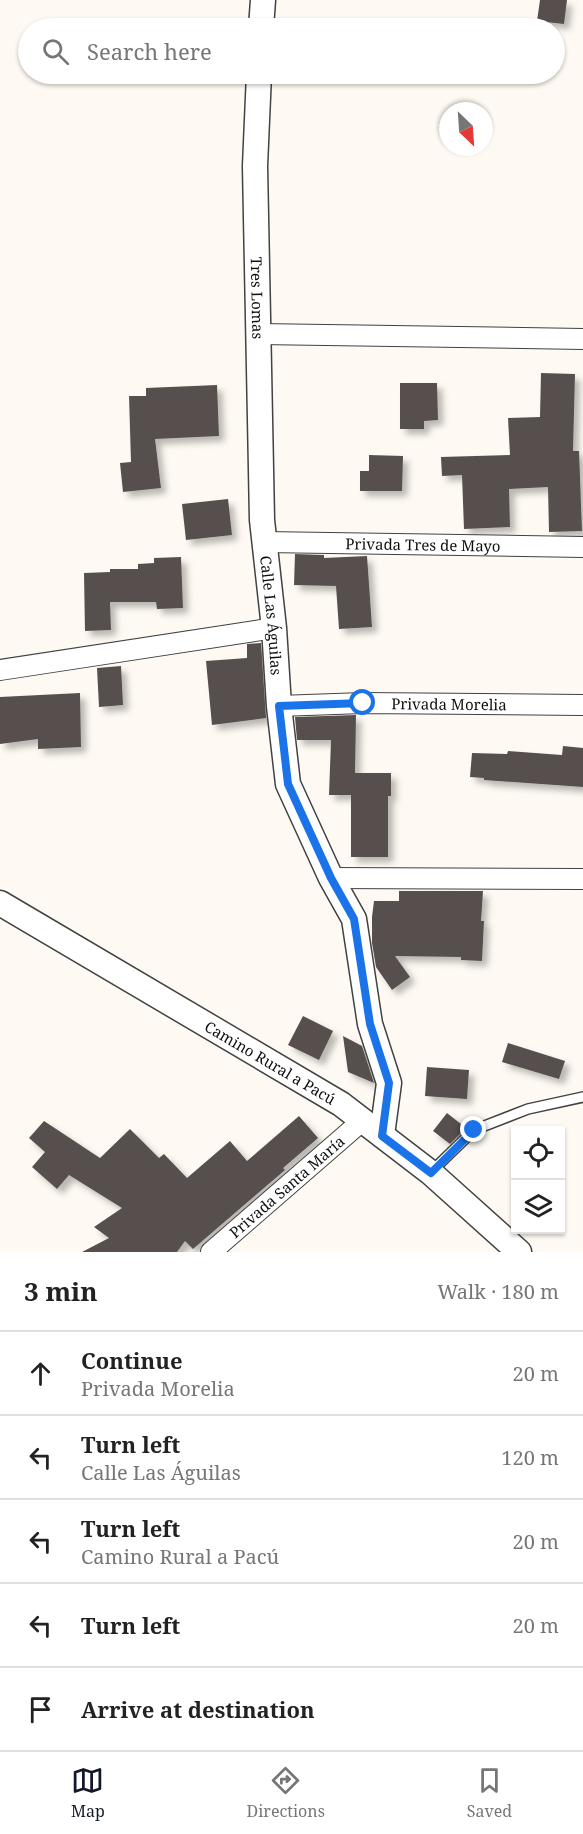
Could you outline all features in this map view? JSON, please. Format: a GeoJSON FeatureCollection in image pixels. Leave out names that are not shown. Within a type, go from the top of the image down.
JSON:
{"type":"FeatureCollection","features":[{"type":"Feature","properties":{"kind":"street"},"geometry":{"type":"LineString","coordinates":[[262,18],[263,0]]}},
{"type":"Feature","properties":{"kind":"street","name":"Tres Lomas"},"geometry":{"type":"LineString","coordinates":[[259,84],[255,166],[263,531]]}},
{"type":"Feature","properties":{"kind":"street"},"geometry":{"type":"LineString","coordinates":[[259,334],[583,339]]}},
{"type":"Feature","properties":{"kind":"street","name":"Privada Tres de Mayo"},"geometry":{"type":"LineString","coordinates":[[263,531],[583,547]]}},
{"type":"Feature","properties":{"kind":"street","name":"Calle Las Águilas"},"geometry":{"type":"LineString","coordinates":[[263,531],[288,784],[331,878],[354,919],[370,1024],[389,1083],[382,1136]]}},
{"type":"Feature","properties":{"kind":"street"},"geometry":{"type":"LineString","coordinates":[[0,670],[274,628]]}},
{"type":"Feature","properties":{"kind":"street","name":"Privada Morelia"},"geometry":{"type":"LineString","coordinates":[[279,706],[363,703],[583,705]]}},
{"type":"Feature","properties":{"kind":"street"},"geometry":{"type":"LineString","coordinates":[[331,878],[583,879]]}},
{"type":"Feature","properties":{"kind":"street","name":"Camino Rural a Pacú"},"geometry":{"type":"LineString","coordinates":[[0,903],[333,1099],[431,1173],[519,1252]]}},
{"type":"Feature","properties":{"kind":"street","name":"Privada Santa María"},"geometry":{"type":"LineString","coordinates":[[211,1252],[362,1121]]}},
{"type":"Feature","properties":{"kind":"lane"},"geometry":{"type":"LineString","coordinates":[[431,1173],[474,1130],[528,1109],[583,1097]]}},
{"type":"Feature","properties":{"kind":"building"},"geometry":{"type":"Polygon","coordinates":[[[540,0],[567,0],[565,18],[537,18],[540,0]]]}},
{"type":"Feature","properties":{"kind":"building"},"geometry":{"type":"Polygon","coordinates":[[[541,373],[575,374],[573,451],[579,451],[582,531],[549,532],[548,487],[509,489],[510,527],[464,529],[462,475],[442,476],[441,457],[510,455],[508,418],[540,417],[541,373]]]}},
{"type":"Feature","properties":{"kind":"building"},"geometry":{"type":"Polygon","coordinates":[[[400,383],[437,383],[438,420],[424,421],[424,429],[400,429],[400,383]]]}},
{"type":"Feature","properties":{"kind":"building"},"geometry":{"type":"Polygon","coordinates":[[[217,385],[219,436],[155,439],[161,488],[123,492],[120,463],[131,462],[129,396],[146,396],[146,388],[217,385]]]}},
{"type":"Feature","properties":{"kind":"building"},"geometry":{"type":"Polygon","coordinates":[[[369,455],[403,456],[402,491],[360,491],[360,471],[369,471],[369,455]]]}},
{"type":"Feature","properties":{"kind":"building"},"geometry":{"type":"Polygon","coordinates":[[[228,499],[232,535],[186,540],[182,504],[228,499]]]}},
{"type":"Feature","properties":{"kind":"building"},"geometry":{"type":"Polygon","coordinates":[[[295,554],[324,555],[324,558],[367,556],[372,627],[339,629],[336,586],[294,585],[295,554]]]}},
{"type":"Feature","properties":{"kind":"building"},"geometry":{"type":"Polygon","coordinates":[[[181,557],[183,608],[157,609],[156,602],[110,602],[111,630],[85,631],[84,573],[110,572],[110,569],[138,569],[138,564],[154,563],[154,558],[181,557]]]}},
{"type":"Feature","properties":{"kind":"building"},"geometry":{"type":"Polygon","coordinates":[[[261,643],[266,718],[212,725],[206,661],[247,658],[247,644],[261,643]]]}},
{"type":"Feature","properties":{"kind":"building"},"geometry":{"type":"Polygon","coordinates":[[[121,666],[123,705],[99,707],[97,668],[121,666]]]}},
{"type":"Feature","properties":{"kind":"building"},"geometry":{"type":"Polygon","coordinates":[[[80,693],[81,747],[38,749],[38,739],[0,744],[0,697],[80,693]]]}},
{"type":"Feature","properties":{"kind":"building"},"geometry":{"type":"Polygon","coordinates":[[[356,715],[355,773],[391,773],[391,796],[388,796],[388,857],[351,857],[351,795],[329,795],[331,740],[297,740],[295,717],[356,715]]]}},
{"type":"Feature","properties":{"kind":"building"},"geometry":{"type":"Polygon","coordinates":[[[563,746],[583,748],[583,787],[470,777],[472,753],[507,754],[508,751],[562,755],[563,746]]]}},
{"type":"Feature","properties":{"kind":"building"},"geometry":{"type":"Polygon","coordinates":[[[399,891],[483,891],[482,961],[461,960],[461,957],[395,956],[410,977],[392,990],[376,967],[372,943],[372,917],[374,901],[399,901],[399,891]]]}},
{"type":"Feature","properties":{"kind":"building"},"geometry":{"type":"Polygon","coordinates":[[[303,1016],[333,1031],[319,1060],[288,1045],[303,1016]]]}},
{"type":"Feature","properties":{"kind":"building"},"geometry":{"type":"Polygon","coordinates":[[[343,1036],[362,1046],[374,1083],[348,1072],[343,1036]]]}},
{"type":"Feature","properties":{"kind":"building"},"geometry":{"type":"Polygon","coordinates":[[[508,1043],[565,1061],[559,1079],[502,1062],[508,1043]]]}},
{"type":"Feature","properties":{"kind":"building"},"geometry":{"type":"Polygon","coordinates":[[[427,1067],[469,1070],[467,1099],[425,1096],[427,1067]]]}},
{"type":"Feature","properties":{"kind":"building"},"geometry":{"type":"Polygon","coordinates":[[[447,1113],[466,1128],[450,1144],[433,1131],[447,1113]]]}},
{"type":"Feature","properties":{"kind":"building"},"geometry":{"type":"Polygon","coordinates":[[[299,1116],[318,1138],[283,1168],[285,1170],[193,1249],[185,1241],[177,1252],[82,1252],[109,1238],[94,1227],[122,1208],[69,1175],[57,1189],[32,1167],[45,1152],[29,1138],[44,1121],[100,1158],[130,1129],[159,1158],[164,1154],[187,1178],[230,1141],[247,1161],[299,1116]]]}},
{"type":"Feature","properties":{"kind":"route"},"geometry":{"type":"LineString","coordinates":[[363,703],[279,706],[288,784],[331,878],[354,919],[370,1024],[389,1083],[382,1136],[431,1173],[474,1130]]}}]}
